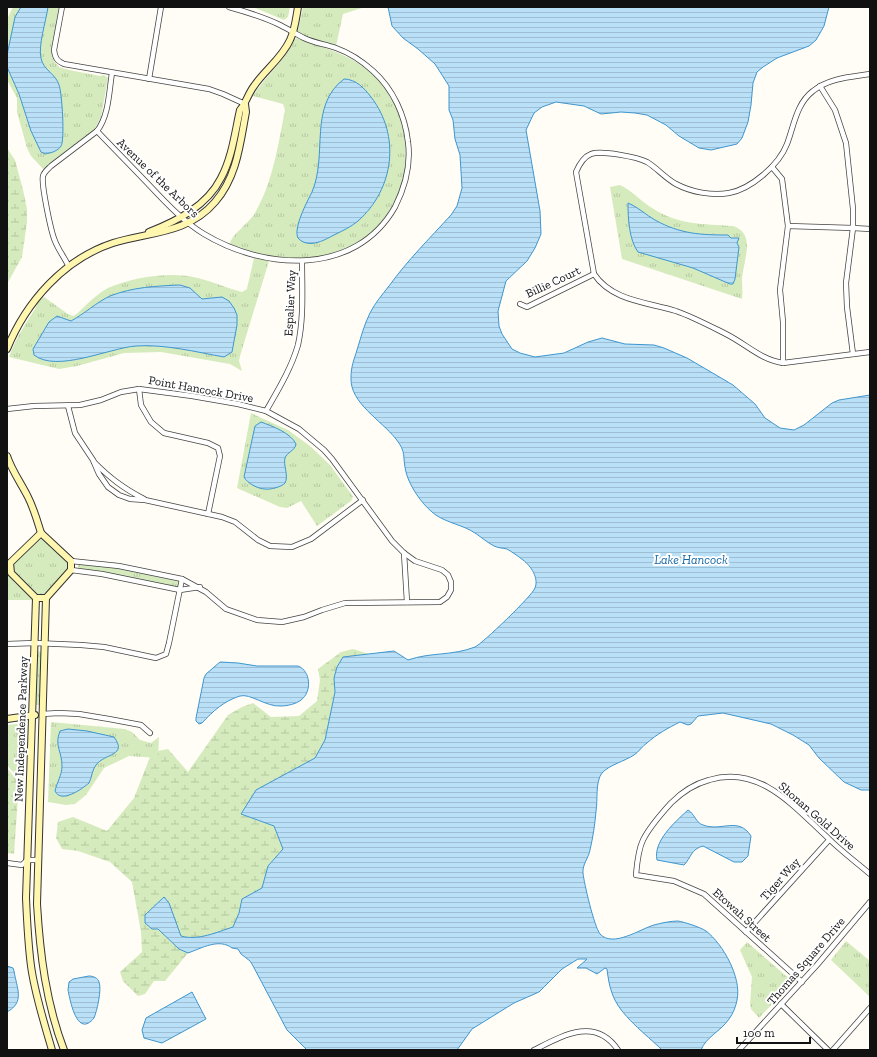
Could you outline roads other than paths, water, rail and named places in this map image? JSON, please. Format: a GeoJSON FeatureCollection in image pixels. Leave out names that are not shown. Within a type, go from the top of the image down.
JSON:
{"type":"FeatureCollection","features":[{"type":"Feature","properties":{"kind":"street"},"geometry":{"type":"LineString","coordinates":[[62,7],[54,50],[56,59],[64,64],[209,89],[245,104]]}},
{"type":"Feature","properties":{"kind":"street"},"geometry":{"type":"LineString","coordinates":[[149,79],[161,7]]}},
{"type":"Feature","properties":{"kind":"street","name":"Avenue of the Arbors"},"geometry":{"type":"LineString","coordinates":[[97,131],[181,217],[203,234],[235,250],[253,255],[302,261],[328,258],[364,241],[384,223],[398,201],[403,188],[409,147],[404,122],[398,106],[389,90],[374,72],[348,53],[304,38],[262,17],[229,7]]}},
{"type":"Feature","properties":{"kind":"street"},"geometry":{"type":"LineString","coordinates":[[7,349],[20,322],[44,291],[68,265],[89,252],[113,243],[175,229],[210,208],[219,198],[229,182],[236,160],[246,112],[245,104],[247,97],[254,85],[287,45],[293,32],[298,7]]}},
{"type":"Feature","properties":{"kind":"street"},"geometry":{"type":"LineString","coordinates":[[68,265],[50,228],[43,188],[43,177],[45,172],[51,166],[97,131],[105,114],[112,73]]}},
{"type":"Feature","properties":{"kind":"street"},"geometry":{"type":"LineString","coordinates":[[870,74],[828,82],[811,92],[801,104],[792,126],[788,143],[782,155],[772,167],[757,180],[740,189],[728,193],[708,194],[692,190],[676,184],[647,162],[633,157],[598,152],[590,154],[578,166],[576,172],[594,274],[616,294],[676,311],[699,320],[730,336],[755,353],[773,361],[783,363],[870,352]]}},
{"type":"Feature","properties":{"kind":"street"},"geometry":{"type":"LineString","coordinates":[[820,86],[835,110],[846,143],[853,210],[853,228],[846,284],[847,307],[853,354]]}},
{"type":"Feature","properties":{"kind":"street"},"geometry":{"type":"LineString","coordinates":[[136,237],[181,217],[204,200],[214,189],[227,165],[240,110],[245,104]]}},
{"type":"Feature","properties":{"kind":"street"},"geometry":{"type":"LineString","coordinates":[[772,167],[782,179],[788,226],[780,290],[783,322],[783,363]]}},
{"type":"Feature","properties":{"kind":"street"},"geometry":{"type":"LineString","coordinates":[[788,226],[870,229]]}},
{"type":"Feature","properties":{"kind":"street","name":"Espalier Way"},"geometry":{"type":"LineString","coordinates":[[266,411],[287,373],[298,344],[301,317],[302,261]]}},
{"type":"Feature","properties":{"kind":"street","name":"Billie Court"},"geometry":{"type":"LineString","coordinates":[[520,304],[527,307],[594,274]]}},
{"type":"Feature","properties":{"kind":"street"},"geometry":{"type":"LineString","coordinates":[[138,389],[141,405],[151,422],[164,432],[208,443],[218,448],[220,456],[208,514]]}},
{"type":"Feature","properties":{"kind":"street","name":"Point Hancock Drive"},"geometry":{"type":"LineString","coordinates":[[7,409],[34,406],[68,406],[101,400],[121,392],[138,389],[192,396],[238,404],[266,411],[295,426],[316,442],[332,459],[392,541],[404,553],[415,560],[445,572],[450,578],[452,586],[449,594],[440,602],[345,604],[322,610],[304,617],[282,622],[257,620],[226,609],[200,587],[182,579],[119,566],[71,561]]}},
{"type":"Feature","properties":{"kind":"street"},"geometry":{"type":"LineString","coordinates":[[68,406],[76,433],[93,460],[99,474],[108,487],[119,495],[130,499],[145,500],[222,517],[235,522],[258,540],[270,546],[292,547],[311,539],[363,500]]}},
{"type":"Feature","properties":{"kind":"street"},"geometry":{"type":"LineString","coordinates":[[7,456],[28,497],[36,516],[40,533],[71,561],[71,570],[46,598],[36,598],[9,573],[8,564],[40,533]]}},
{"type":"Feature","properties":{"kind":"street"},"geometry":{"type":"LineString","coordinates":[[93,460],[111,478],[126,490],[145,500]]}},
{"type":"Feature","properties":{"kind":"street"},"geometry":{"type":"LineString","coordinates":[[404,553],[407,602]]}},
{"type":"Feature","properties":{"kind":"street"},"geometry":{"type":"LineString","coordinates":[[71,570],[102,574],[180,590],[200,587]]}},
{"type":"Feature","properties":{"kind":"street"},"geometry":{"type":"LineString","coordinates":[[7,644],[35,642],[45,644],[104,647],[156,658],[166,654],[170,643],[182,579]]}},
{"type":"Feature","properties":{"kind":"street","name":"New Independence Parkway"},"geometry":{"type":"LineString","coordinates":[[36,598],[27,860],[27,934],[31,967],[39,1008],[52,1050]]}},
{"type":"Feature","properties":{"kind":"street","name":"New Independence Parkway"},"geometry":{"type":"LineString","coordinates":[[46,598],[37,904],[44,975],[50,1005],[64,1050]]}},
{"type":"Feature","properties":{"kind":"street"},"geometry":{"type":"LineString","coordinates":[[7,719],[42,714],[79,714],[141,725],[150,733]]}},
{"type":"Feature","properties":{"kind":"street","name":"Shonan Gold Drive"},"geometry":{"type":"LineString","coordinates":[[636,875],[637,861],[643,840],[657,820],[677,797],[695,784],[717,777],[741,777],[765,785],[786,799],[829,840],[870,874]]}},
{"type":"Feature","properties":{"kind":"street","name":"Tiger Way"},"geometry":{"type":"LineString","coordinates":[[746,932],[829,840]]}},
{"type":"Feature","properties":{"kind":"street"},"geometry":{"type":"LineString","coordinates":[[7,863],[22,865],[27,860],[38,860]]}},
{"type":"Feature","properties":{"kind":"street","name":"Etowah Street"},"geometry":{"type":"LineString","coordinates":[[636,875],[674,881],[704,894],[802,982]]}},
{"type":"Feature","properties":{"kind":"street","name":"Thomas Square Drive"},"geometry":{"type":"LineString","coordinates":[[739,1050],[802,982],[870,902]]}},
{"type":"Feature","properties":{"kind":"street"},"geometry":{"type":"LineString","coordinates":[[781,1004],[828,1050]]}},
{"type":"Feature","properties":{"kind":"street"},"geometry":{"type":"LineString","coordinates":[[833,1050],[870,1008]]}},
{"type":"Feature","properties":{"kind":"street"},"geometry":{"type":"LineString","coordinates":[[534,1050],[566,1034],[583,1030],[601,1035],[610,1041],[618,1050]]}},
{"type":"Feature","properties":{"kind":"water"},"geometry":{"type":"Polygon","coordinates":[[[21,7],[48,7],[41,40],[40,53],[44,66],[59,85],[62,106],[63,135],[60,148],[54,152],[45,154],[41,152],[31,131],[19,94],[7,67],[7,55],[15,17],[21,7]]]}},
{"type":"Feature","properties":{"kind":"water","name":"Lake Hancock"},"geometry":{"type":"Polygon","coordinates":[[[388,7],[829,7],[824,26],[816,40],[809,46],[777,58],[757,72],[753,83],[748,122],[742,138],[737,144],[711,150],[699,148],[679,136],[666,125],[647,115],[635,113],[621,112],[601,114],[584,106],[556,102],[542,107],[534,113],[526,130],[540,211],[541,234],[527,261],[506,281],[498,311],[499,326],[502,334],[512,349],[520,353],[535,357],[564,353],[588,342],[602,338],[625,344],[654,345],[687,358],[733,385],[755,404],[765,418],[780,428],[794,430],[804,425],[832,403],[839,400],[870,395],[870,790],[861,790],[844,782],[819,758],[809,745],[793,735],[771,724],[723,713],[698,716],[691,724],[688,725],[680,722],[663,731],[645,744],[634,755],[605,770],[598,781],[597,807],[593,835],[583,873],[592,914],[600,934],[605,938],[619,938],[657,924],[675,921],[684,922],[703,929],[719,944],[734,972],[738,991],[734,1010],[726,1023],[706,1041],[701,1050],[662,1050],[634,1024],[621,1009],[611,990],[607,969],[605,968],[597,974],[586,968],[577,968],[587,959],[578,959],[562,969],[539,992],[514,1003],[472,1029],[457,1050],[307,1050],[287,1030],[252,964],[241,954],[238,949],[227,945],[216,944],[188,953],[179,949],[158,929],[152,929],[145,923],[145,915],[164,897],[169,903],[181,936],[201,937],[233,927],[239,913],[242,899],[262,888],[268,866],[283,849],[274,826],[241,814],[256,790],[315,758],[325,740],[335,692],[334,678],[337,667],[343,657],[394,651],[408,660],[425,656],[458,652],[475,647],[507,619],[535,588],[536,580],[534,572],[521,559],[507,549],[491,544],[470,530],[440,518],[424,504],[416,494],[408,477],[402,448],[390,432],[361,403],[352,387],[351,374],[353,363],[364,327],[372,309],[418,250],[451,215],[457,206],[462,188],[460,155],[455,139],[453,120],[449,110],[449,86],[435,64],[403,38],[392,26],[388,7]]]}},
{"type":"Feature","properties":{"kind":"water"},"geometry":{"type":"Polygon","coordinates":[[[344,79],[348,79],[363,88],[381,112],[387,128],[390,145],[386,178],[379,194],[370,208],[358,221],[325,240],[316,243],[306,243],[298,238],[297,228],[301,215],[312,192],[316,178],[319,163],[322,117],[326,103],[333,90],[344,79]]]}},
{"type":"Feature","properties":{"kind":"water"},"geometry":{"type":"Polygon","coordinates":[[[628,203],[664,225],[682,231],[709,235],[728,235],[731,238],[739,238],[737,243],[739,247],[735,279],[733,284],[693,268],[638,252],[631,235],[628,203]]]}},
{"type":"Feature","properties":{"kind":"water"},"geometry":{"type":"Polygon","coordinates":[[[180,285],[190,288],[202,299],[222,297],[229,301],[237,315],[237,325],[232,352],[224,357],[158,346],[136,346],[69,361],[44,360],[34,355],[33,349],[49,322],[57,316],[71,321],[110,296],[119,293],[145,288],[180,285]]]}},
{"type":"Feature","properties":{"kind":"water"},"geometry":{"type":"Polygon","coordinates":[[[261,422],[286,433],[294,440],[296,444],[285,458],[285,483],[278,487],[269,489],[256,487],[244,477],[255,426],[261,422]]]}},
{"type":"Feature","properties":{"kind":"water"},"geometry":{"type":"Polygon","coordinates":[[[220,662],[257,666],[298,666],[306,672],[308,677],[307,692],[301,700],[283,706],[275,706],[249,696],[240,696],[224,704],[199,724],[196,721],[196,718],[204,678],[206,674],[220,662]]]}},
{"type":"Feature","properties":{"kind":"water"},"geometry":{"type":"Polygon","coordinates":[[[68,729],[87,731],[114,737],[118,743],[118,748],[114,754],[100,761],[96,765],[89,783],[82,789],[67,796],[62,796],[58,795],[55,791],[62,766],[58,736],[60,731],[68,729]]]}},
{"type":"Feature","properties":{"kind":"water"},"geometry":{"type":"Polygon","coordinates":[[[688,810],[703,825],[710,827],[735,826],[746,830],[751,836],[748,856],[742,862],[734,862],[703,846],[694,851],[684,865],[657,860],[658,846],[666,832],[688,810]]]}},
{"type":"Feature","properties":{"kind":"water"},"geometry":{"type":"Polygon","coordinates":[[[7,966],[13,968],[14,971],[18,989],[18,999],[13,1008],[7,1012],[7,966]]]}},
{"type":"Feature","properties":{"kind":"water"},"geometry":{"type":"Polygon","coordinates":[[[92,976],[98,981],[100,985],[100,995],[94,1018],[88,1023],[83,1024],[75,1016],[68,990],[69,982],[73,979],[92,976]]]}},
{"type":"Feature","properties":{"kind":"water"},"geometry":{"type":"Polygon","coordinates":[[[192,992],[206,1019],[162,1043],[144,1038],[142,1030],[146,1018],[192,992]]]}}]}
